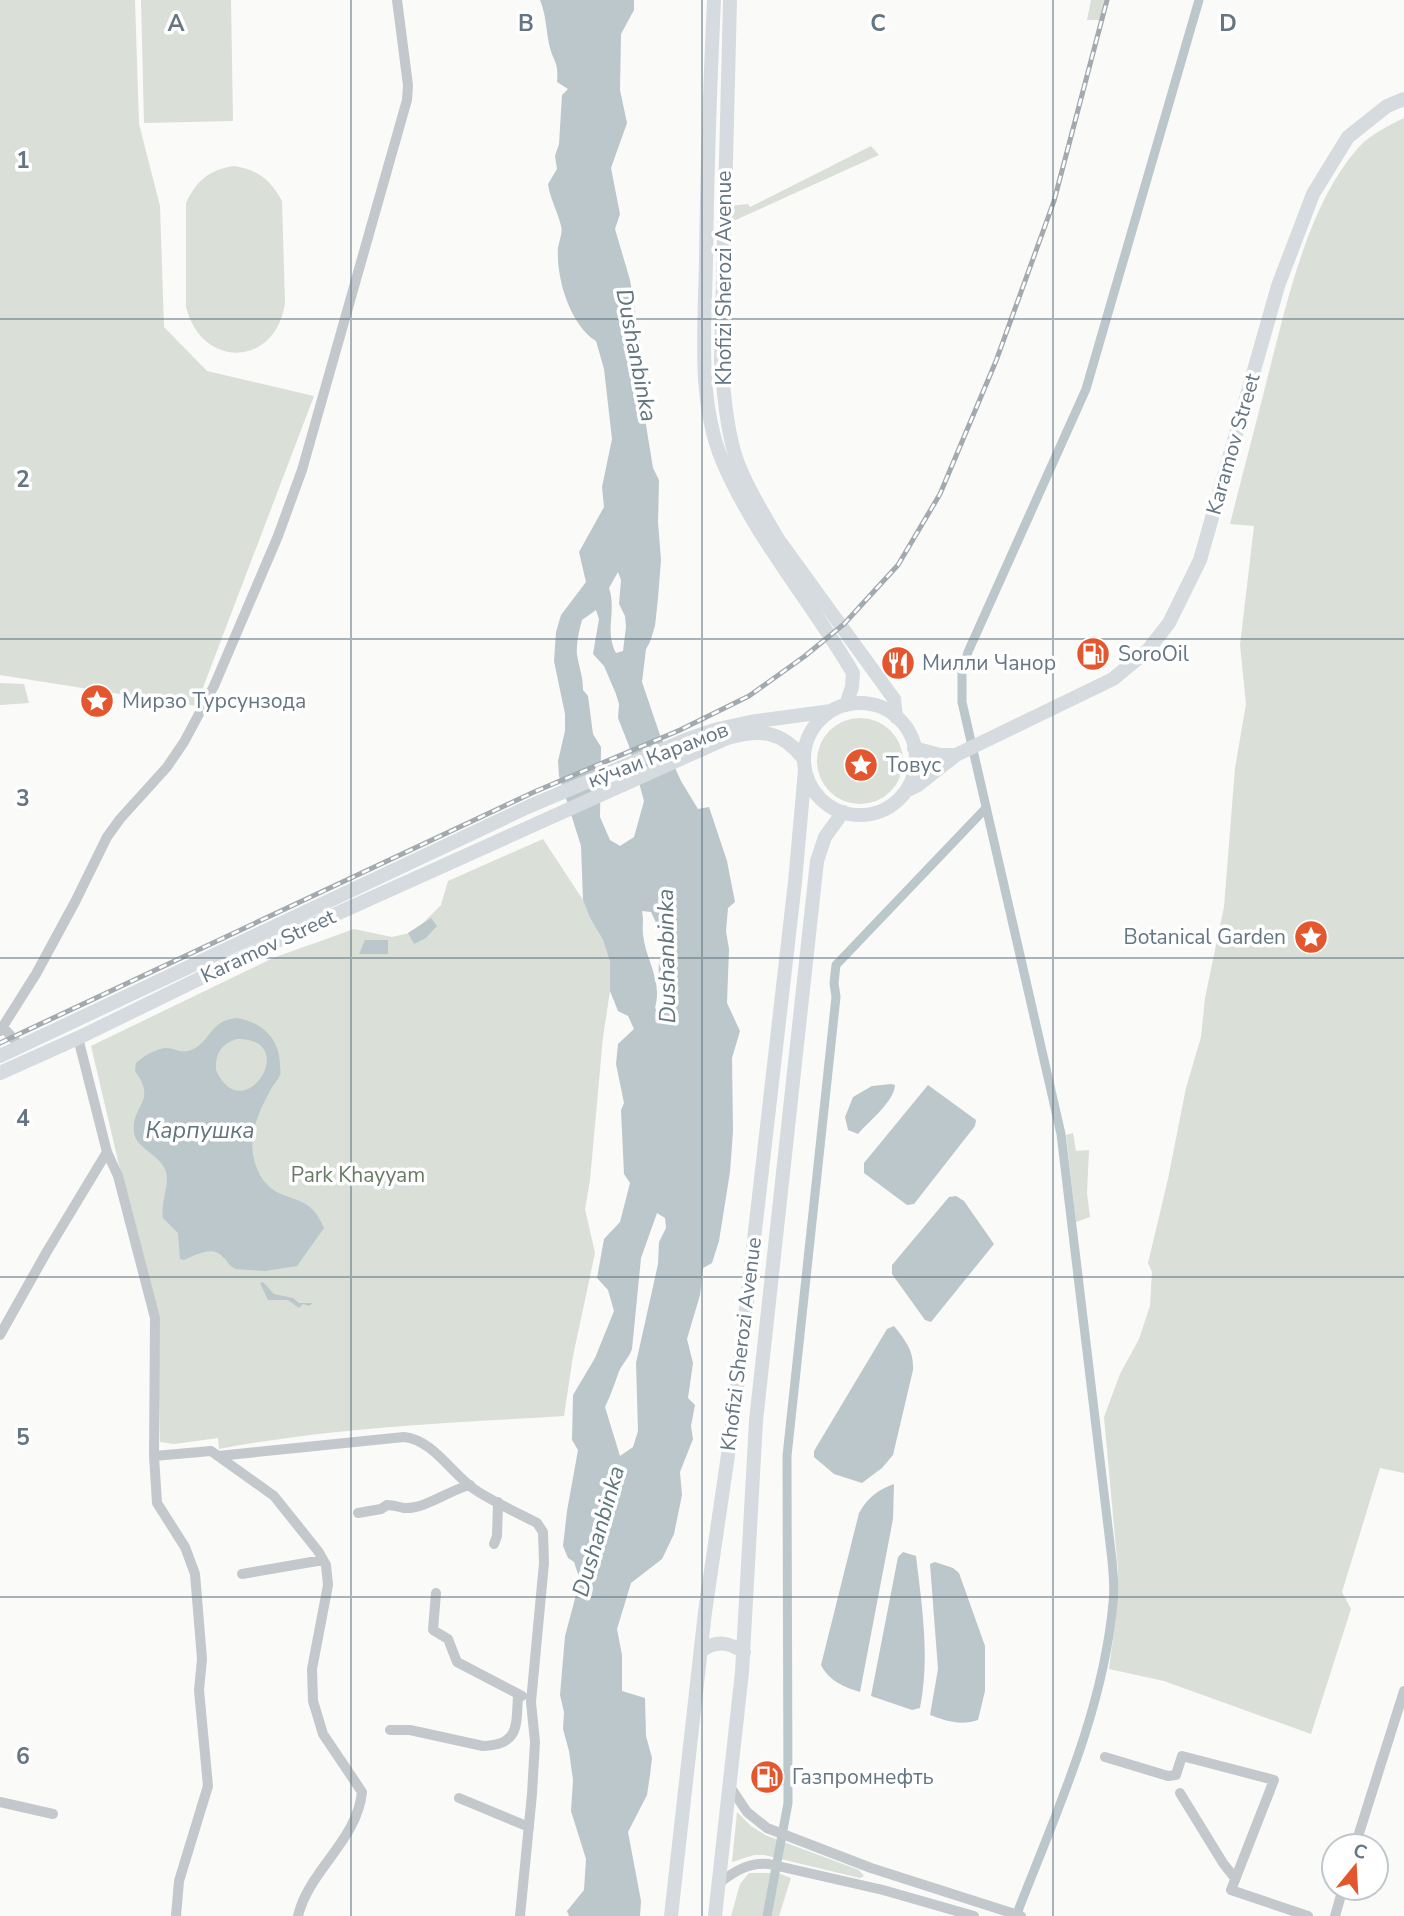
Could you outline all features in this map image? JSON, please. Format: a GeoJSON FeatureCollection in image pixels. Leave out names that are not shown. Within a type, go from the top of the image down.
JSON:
{"type":"FeatureCollection","features":[{"type":"Feature","properties":{"kind":"main road","name":"Khofizi Sherozi Avenue"},"geometry":{"type":"LineString","coordinates":[[714,0],[705,322],[705,369],[710,415],[721,458],[743,505],[853,673],[846,705]]}},
{"type":"Feature","properties":{"kind":"main road","name":"Khofizi Sherozi Avenue"},"geometry":{"type":"LineString","coordinates":[[730,0],[721,362],[725,411],[736,457],[778,539],[894,699],[897,717]]}},
{"type":"Feature","properties":{"kind":"main road","name":"Karamov Street"},"geometry":{"type":"LineString","coordinates":[[956,755],[1113,679],[1148,650],[1169,623],[1200,560],[1278,286],[1312,194],[1348,136],[1387,106],[1404,99]]}},
{"type":"Feature","properties":{"kind":"main road"},"geometry":{"type":"LineString","coordinates":[[705,322],[722,323]]}},
{"type":"Feature","properties":{"kind":"main road"},"geometry":{"type":"LineString","coordinates":[[906,791],[914,770],[914,748],[911,736],[897,717],[868,704],[846,705],[831,711],[816,723],[807,740],[804,764],[810,784],[829,806],[843,812],[871,814],[896,801],[956,755]]}},
{"type":"Feature","properties":{"kind":"main road","name":"кӯчаи Карамов"},"geometry":{"type":"LineString","coordinates":[[530,806],[688,739],[718,729],[831,711]]}},
{"type":"Feature","properties":{"kind":"main road","name":"кӯчаи Карамов"},"geometry":{"type":"LineString","coordinates":[[537,822],[727,738],[761,732],[772,734],[790,744],[804,764]]}},
{"type":"Feature","properties":{"kind":"main road"},"geometry":{"type":"LineString","coordinates":[[914,748],[940,755],[956,755]]}},
{"type":"Feature","properties":{"kind":"main road","name":"Khofizi Sherozi Avenue"},"geometry":{"type":"LineString","coordinates":[[671,1916],[701,1651],[734,1414],[794,882],[804,764]]}},
{"type":"Feature","properties":{"kind":"main road","name":"Karamov Street"},"geometry":{"type":"LineString","coordinates":[[0,1056],[530,806]]}},
{"type":"Feature","properties":{"kind":"main road","name":"Khofizi Sherozi Avenue"},"geometry":{"type":"LineString","coordinates":[[715,1916],[744,1652],[756,1421],[817,860],[825,837],[843,812]]}},
{"type":"Feature","properties":{"kind":"main road","name":"Karamov Street"},"geometry":{"type":"LineString","coordinates":[[0,1073],[296,932],[537,822]]}},
{"type":"Feature","properties":{"kind":"main road"},"geometry":{"type":"LineString","coordinates":[[148,985],[154,1000]]}},
{"type":"Feature","properties":{"kind":"main road"},"geometry":{"type":"LineString","coordinates":[[701,1651],[712,1644],[721,1643],[744,1652]]}},
{"type":"Feature","properties":{"kind":"street"},"geometry":{"type":"LineString","coordinates":[[20,1046],[2,1029],[75,902],[107,837],[167,767],[215,687],[278,536],[311,439],[407,100],[408,85],[397,0]]}},
{"type":"Feature","properties":{"kind":"street"},"geometry":{"type":"LineString","coordinates":[[78,1038],[107,1152],[118,1176],[155,1318],[156,1503],[185,1547],[195,1574],[201,1639],[199,1690],[208,1786],[179,1881],[176,1916]]}},
{"type":"Feature","properties":{"kind":"street"},"geometry":{"type":"LineString","coordinates":[[0,1335],[107,1152]]}},
{"type":"Feature","properties":{"kind":"street"},"geometry":{"type":"LineString","coordinates":[[218,1456],[404,1437],[418,1441],[470,1485],[537,1523],[543,1532],[543,1580],[531,1697],[535,1742],[520,1916]]}},
{"type":"Feature","properties":{"kind":"street"},"geometry":{"type":"LineString","coordinates":[[154,1456],[211,1451],[274,1496],[323,1560],[328,1575],[312,1669],[313,1701],[323,1734],[362,1792],[348,1834],[317,1876],[298,1916]]}},
{"type":"Feature","properties":{"kind":"street"},"geometry":{"type":"LineString","coordinates":[[358,1513],[382,1509],[387,1504],[405,1508],[438,1499],[470,1485]]}},
{"type":"Feature","properties":{"kind":"street"},"geometry":{"type":"LineString","coordinates":[[494,1544],[498,1502]]}},
{"type":"Feature","properties":{"kind":"street"},"geometry":{"type":"LineString","coordinates":[[242,1574],[323,1560]]}},
{"type":"Feature","properties":{"kind":"street"},"geometry":{"type":"LineString","coordinates":[[436,1593],[433,1630],[448,1639],[457,1662],[518,1696],[531,1697]]}},
{"type":"Feature","properties":{"kind":"street"},"geometry":{"type":"LineString","coordinates":[[1361,1832],[1404,1691]]}},
{"type":"Feature","properties":{"kind":"street"},"geometry":{"type":"LineString","coordinates":[[390,1730],[410,1730],[483,1746],[501,1743],[515,1731],[518,1696]]}},
{"type":"Feature","properties":{"kind":"street"},"geometry":{"type":"LineString","coordinates":[[1105,1758],[1168,1776],[1176,1775],[1182,1756],[1248,1771],[1274,1780],[1231,1890],[1307,1916]]}},
{"type":"Feature","properties":{"kind":"street"},"geometry":{"type":"LineString","coordinates":[[729,1786],[747,1812],[761,1825],[871,1868],[1021,1916]]}},
{"type":"Feature","properties":{"kind":"street"},"geometry":{"type":"LineString","coordinates":[[1180,1793],[1234,1877]]}},
{"type":"Feature","properties":{"kind":"street"},"geometry":{"type":"LineString","coordinates":[[459,1798],[529,1827]]}},
{"type":"Feature","properties":{"kind":"street"},"geometry":{"type":"LineString","coordinates":[[0,1802],[53,1814]]}},
{"type":"Feature","properties":{"kind":"street"},"geometry":{"type":"LineString","coordinates":[[719,1883],[742,1867],[764,1863],[866,1886],[974,1916]]}},
{"type":"Feature","properties":{"kind":"street"},"geometry":{"type":"LineString","coordinates":[[866,1886],[871,1868]]}},
{"type":"Feature","properties":{"kind":"green space"},"geometry":{"type":"Polygon","coordinates":[[[0,0],[135,0],[139,124],[160,206],[164,327],[207,371],[314,396],[196,706],[0,675],[0,0]]]}},
{"type":"Feature","properties":{"kind":"green space"},"geometry":{"type":"Polygon","coordinates":[[[141,0],[231,0],[233,121],[144,123],[141,0]]]}},
{"type":"Feature","properties":{"kind":"green space"},"geometry":{"type":"Polygon","coordinates":[[[1091,0],[1104,0],[1100,20],[1087,20],[1091,0]]]}},
{"type":"Feature","properties":{"kind":"green space","name":"Botanical Garden"},"geometry":{"type":"Polygon","coordinates":[[[1404,118],[1404,1473],[1380,1468],[1342,1592],[1351,1609],[1311,1734],[1164,1681],[1109,1669],[1116,1617],[1118,1570],[1104,1417],[1120,1374],[1139,1339],[1150,1306],[1152,1272],[1148,1263],[1186,1088],[1201,1037],[1205,998],[1224,907],[1235,768],[1246,704],[1240,645],[1254,526],[1230,524],[1293,281],[1314,222],[1342,169],[1359,147],[1374,134],[1404,118]]]}},
{"type":"Feature","properties":{"kind":"green space"},"geometry":{"type":"Polygon","coordinates":[[[871,146],[879,155],[729,223],[730,206],[748,204],[750,207],[871,146]]]}},
{"type":"Feature","properties":{"kind":"green space"},"geometry":{"type":"Polygon","coordinates":[[[234,166],[250,170],[262,177],[282,201],[285,303],[279,324],[268,339],[254,349],[238,353],[222,350],[207,342],[194,328],[186,307],[186,203],[205,177],[234,166]]]}},
{"type":"Feature","properties":{"kind":"green space"},"geometry":{"type":"Polygon","coordinates":[[[0,683],[24,684],[29,703],[0,705],[0,683]]]}},
{"type":"Feature","properties":{"kind":"green space"},"geometry":{"type":"Polygon","coordinates":[[[860,718],[876,722],[890,731],[899,745],[903,761],[899,777],[890,791],[876,800],[860,804],[844,800],[830,791],[821,777],[817,761],[821,745],[830,731],[844,722],[860,718]]]}},
{"type":"Feature","properties":{"kind":"green space","name":"Park Khayyam"},"geometry":{"type":"Polygon","coordinates":[[[543,839],[583,900],[603,940],[610,962],[610,991],[585,1209],[595,1253],[573,1356],[564,1416],[348,1431],[219,1449],[218,1438],[174,1444],[160,1442],[160,1321],[147,1284],[91,1046],[273,958],[354,929],[392,937],[414,932],[441,905],[448,881],[543,839]]]}},
{"type":"Feature","properties":{"kind":"green space"},"geometry":{"type":"Polygon","coordinates":[[[1073,1133],[1076,1151],[1089,1150],[1087,1193],[1090,1217],[1076,1222],[1066,1135],[1073,1133]]]}},
{"type":"Feature","properties":{"kind":"green space"},"geometry":{"type":"Polygon","coordinates":[[[737,1812],[765,1835],[859,1870],[864,1876],[860,1878],[764,1855],[754,1855],[732,1862],[737,1812]]]}},
{"type":"Feature","properties":{"kind":"green space"},"geometry":{"type":"Polygon","coordinates":[[[749,1873],[778,1873],[791,1878],[779,1916],[731,1916],[740,1884],[749,1873]]]}},
{"type":"Feature","properties":{"kind":"water","name":"Dushanbinka"},"geometry":{"type":"Polygon","coordinates":[[[540,0],[634,0],[634,10],[621,34],[620,90],[627,123],[611,168],[620,214],[615,229],[630,280],[649,396],[646,425],[653,468],[659,480],[661,560],[658,598],[655,626],[646,649],[642,682],[660,735],[681,781],[698,809],[709,807],[727,861],[735,902],[728,908],[726,931],[729,949],[727,1003],[740,1031],[732,1058],[733,1131],[730,1172],[719,1241],[712,1263],[703,1268],[700,1295],[687,1339],[693,1363],[688,1398],[695,1405],[691,1426],[693,1439],[680,1472],[682,1495],[674,1534],[662,1559],[631,1583],[617,1629],[622,1655],[622,1691],[645,1698],[646,1736],[652,1758],[647,1795],[628,1832],[641,1901],[640,1916],[569,1916],[567,1911],[584,1890],[586,1859],[571,1811],[573,1780],[563,1729],[564,1712],[560,1695],[565,1636],[580,1580],[574,1562],[568,1558],[563,1546],[578,1450],[572,1440],[573,1395],[595,1358],[614,1311],[608,1290],[597,1278],[604,1239],[620,1222],[630,1183],[624,1174],[621,1110],[624,1103],[616,1064],[618,1044],[634,1029],[628,1016],[618,1011],[610,991],[610,962],[603,940],[583,900],[581,846],[559,776],[558,761],[565,731],[565,714],[554,661],[556,632],[561,615],[586,582],[579,552],[604,507],[602,487],[612,439],[604,369],[596,341],[587,334],[572,312],[559,273],[558,248],[561,229],[548,184],[557,169],[555,156],[559,144],[562,95],[568,89],[557,82],[556,65],[540,0]],[[618,572],[609,588],[612,605],[611,637],[616,653],[623,651],[626,627],[625,616],[619,604],[621,580],[618,572]],[[596,610],[582,620],[577,655],[583,690],[588,696],[593,734],[601,747],[600,817],[610,840],[620,846],[634,837],[644,801],[629,746],[618,718],[619,704],[616,694],[604,666],[593,654],[599,619],[596,610]],[[642,911],[643,931],[657,988],[655,1008],[661,1015],[659,962],[664,934],[651,912],[642,911]],[[657,1213],[641,1258],[632,1349],[619,1371],[605,1407],[620,1456],[633,1447],[638,1431],[636,1363],[658,1264],[659,1242],[666,1228],[665,1218],[657,1213]]]}},
{"type":"Feature","properties":{"kind":"water"},"geometry":{"type":"Polygon","coordinates":[[[431,918],[437,926],[426,938],[414,944],[408,933],[431,918]]]}},
{"type":"Feature","properties":{"kind":"water"},"geometry":{"type":"Polygon","coordinates":[[[365,940],[388,940],[388,954],[359,954],[365,940]]]}},
{"type":"Feature","properties":{"kind":"water","name":"Карпушка"},"geometry":{"type":"Polygon","coordinates":[[[237,1018],[254,1023],[268,1033],[277,1047],[280,1074],[258,1117],[252,1146],[256,1166],[263,1180],[281,1194],[309,1206],[324,1228],[297,1266],[265,1271],[236,1269],[219,1253],[209,1251],[180,1259],[178,1233],[163,1218],[167,1181],[165,1169],[135,1137],[134,1123],[144,1097],[141,1081],[135,1071],[136,1063],[162,1048],[185,1051],[195,1048],[220,1023],[237,1018]],[[237,1039],[220,1050],[216,1070],[227,1086],[240,1091],[252,1087],[261,1077],[266,1064],[265,1052],[256,1043],[237,1039]]]}},
{"type":"Feature","properties":{"kind":"water"},"geometry":{"type":"Polygon","coordinates":[[[895,1085],[894,1091],[880,1111],[858,1134],[848,1130],[845,1117],[853,1097],[872,1086],[895,1085]]]}},
{"type":"Feature","properties":{"kind":"water"},"geometry":{"type":"Polygon","coordinates":[[[928,1085],[976,1120],[975,1126],[914,1204],[907,1205],[864,1173],[864,1163],[928,1085]]]}},
{"type":"Feature","properties":{"kind":"water"},"geometry":{"type":"Polygon","coordinates":[[[956,1196],[964,1201],[994,1244],[931,1322],[925,1320],[892,1274],[892,1265],[949,1197],[956,1196]]]}},
{"type":"Feature","properties":{"kind":"water"},"geometry":{"type":"Polygon","coordinates":[[[263,1282],[274,1294],[293,1298],[299,1303],[313,1303],[309,1306],[303,1304],[299,1308],[288,1300],[268,1300],[260,1283],[263,1282]]]}},
{"type":"Feature","properties":{"kind":"water"},"geometry":{"type":"Polygon","coordinates":[[[894,1326],[908,1347],[913,1370],[893,1455],[882,1468],[862,1483],[834,1474],[814,1457],[814,1451],[887,1329],[894,1326]]]}},
{"type":"Feature","properties":{"kind":"water"},"geometry":{"type":"Polygon","coordinates":[[[894,1484],[893,1519],[860,1692],[838,1683],[821,1665],[859,1513],[874,1495],[894,1484]]]}},
{"type":"Feature","properties":{"kind":"water"},"geometry":{"type":"Polygon","coordinates":[[[903,1552],[916,1556],[924,1632],[923,1689],[920,1708],[912,1710],[871,1696],[898,1557],[903,1552]]]}},
{"type":"Feature","properties":{"kind":"water"},"geometry":{"type":"Polygon","coordinates":[[[935,1562],[959,1573],[985,1646],[985,1691],[978,1720],[971,1722],[954,1722],[930,1715],[938,1669],[930,1564],[935,1562]]]}},
{"type":"Feature","properties":{"kind":"waterway"},"geometry":{"type":"LineString","coordinates":[[1016,1916],[1061,1802],[1088,1724],[1108,1644],[1114,1582],[1061,1134],[962,702],[962,673],[968,652],[1086,389],[1199,0]]}},
{"type":"Feature","properties":{"kind":"waterway"},"geometry":{"type":"LineString","coordinates":[[767,1916],[788,1803],[787,1456],[836,997],[836,965],[986,808]]}},
{"type":"Feature","properties":{"kind":"railway"},"geometry":{"type":"LineString","coordinates":[[0,1043],[534,792],[680,730],[749,696],[844,624],[898,565],[940,494],[996,361],[1054,201],[1107,0]]}},
{"type":"Feature","properties":{"kind":"place","name":"SoroOil"},"geometry":{"type":"Point","coordinates":[1093,654]}},
{"type":"Feature","properties":{"kind":"place","name":"Милли Чанор"},"geometry":{"type":"Point","coordinates":[898,663]}},
{"type":"Feature","properties":{"kind":"place","name":"Мирзо Турсунзода"},"geometry":{"type":"Point","coordinates":[97,701]}},
{"type":"Feature","properties":{"kind":"place","name":"Товус"},"geometry":{"type":"Point","coordinates":[861,765]}},
{"type":"Feature","properties":{"kind":"place","name":"Botanical Garden"},"geometry":{"type":"Point","coordinates":[1311,937]}},
{"type":"Feature","properties":{"kind":"place","name":"Газпромнефть"},"geometry":{"type":"Point","coordinates":[767,1777]}}]}
